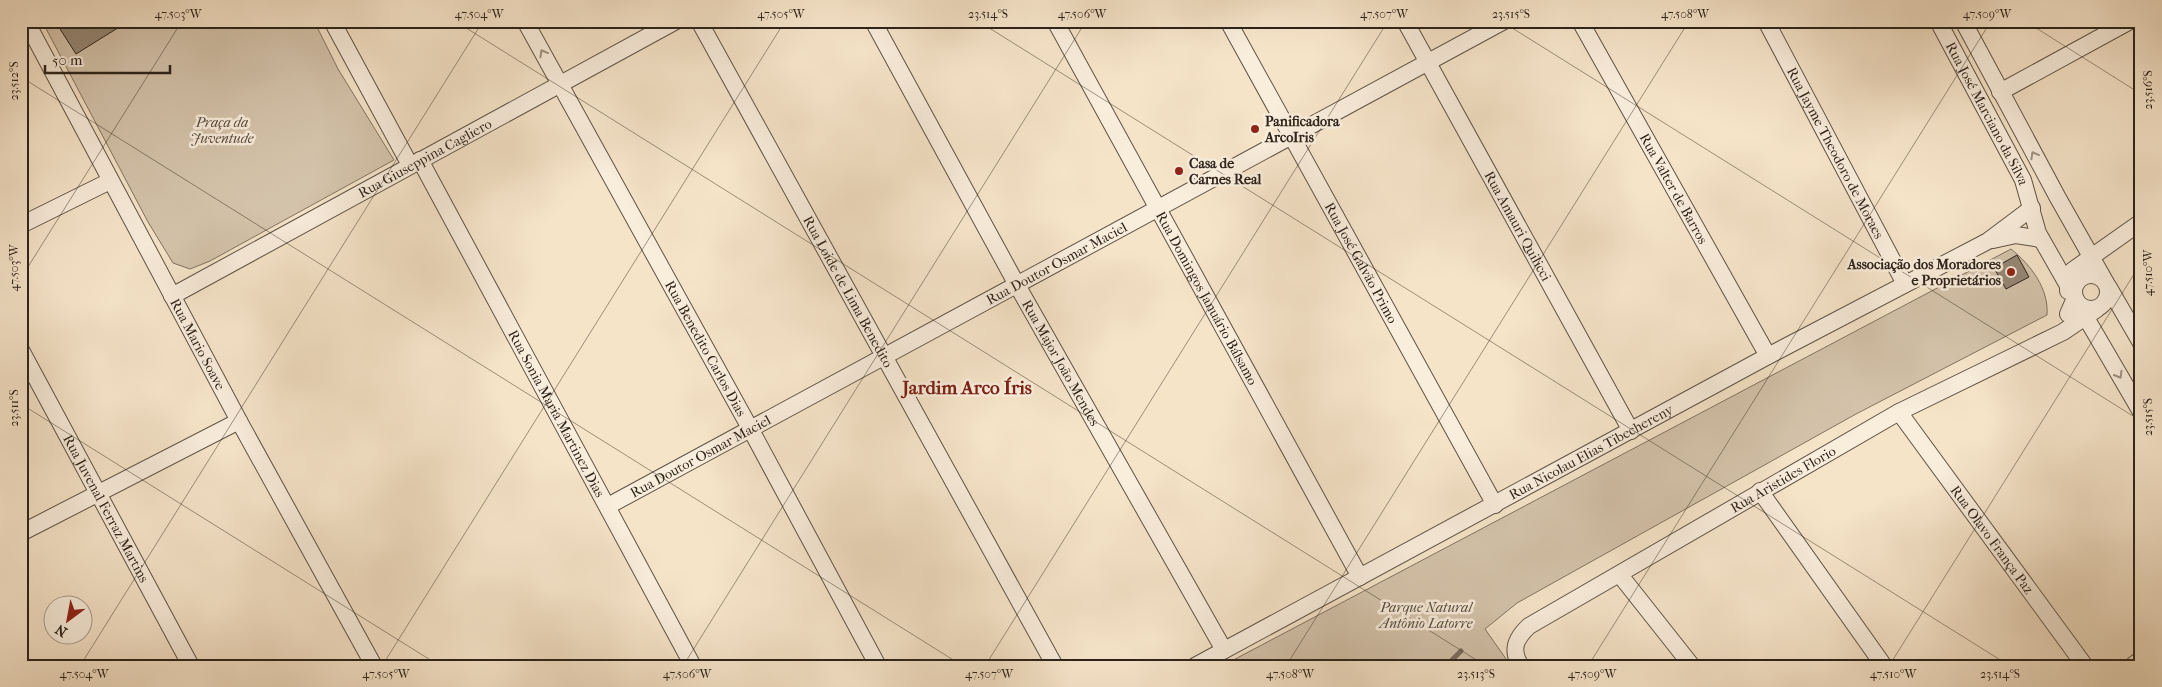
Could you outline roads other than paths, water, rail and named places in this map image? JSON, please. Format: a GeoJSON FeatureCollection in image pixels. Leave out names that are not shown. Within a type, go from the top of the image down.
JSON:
{"type":"FeatureCollection","features":[{"type":"Feature","properties":{"kind":"street","name":"Rua Mario Soave"},"geometry":{"type":"LineString","coordinates":[[26,21],[239,421],[374,666]]}},
{"type":"Feature","properties":{"kind":"street","name":"Rua Sonia Maria Martinez Dias"},"geometry":{"type":"LineString","coordinates":[[332,21],[415,162],[608,506],[693,666]]}},
{"type":"Feature","properties":{"kind":"street","name":"Rua Benedito Carlos Dias"},"geometry":{"type":"LineString","coordinates":[[525,21],[751,430],[878,666]]}},
{"type":"Feature","properties":{"kind":"street","name":"Rua Giuseppina Cagliero"},"geometry":{"type":"LineString","coordinates":[[172,296],[676,21]]}},
{"type":"Feature","properties":{"kind":"street","name":"Rua Loide de Lima Benedito"},"geometry":{"type":"LineString","coordinates":[[699,21],[1055,666]]}},
{"type":"Feature","properties":{"kind":"street","name":"Rua Major João Mendes"},"geometry":{"type":"LineString","coordinates":[[873,21],[1017,285],[1224,650]]}},
{"type":"Feature","properties":{"kind":"street","name":"Rua Domingos Januário Bálsamo"},"geometry":{"type":"LineString","coordinates":[[1055,21],[1360,577]]}},
{"type":"Feature","properties":{"kind":"street","name":"Rua José Galvão Primo"},"geometry":{"type":"LineString","coordinates":[[1228,21],[1495,505]]}},
{"type":"Feature","properties":{"kind":"street","name":"Rua Amauri Quilicci"},"geometry":{"type":"LineString","coordinates":[[1405,21],[1631,431]]}},
{"type":"Feature","properties":{"kind":"street","name":"Rua Doutor Osmar Maciel"},"geometry":{"type":"LineString","coordinates":[[608,506],[1504,21]]}},
{"type":"Feature","properties":{"kind":"street","name":"Rua Valter de Barros"},"geometry":{"type":"LineString","coordinates":[[1580,21],[1768,356]]}},
{"type":"Feature","properties":{"kind":"street","name":"Rua Jayme Theodoro de Moraes"},"geometry":{"type":"LineString","coordinates":[[1766,21],[1905,284]]}},
{"type":"Feature","properties":{"kind":"street","name":"Rua José Marciano da Silva"},"geometry":{"type":"LineString","coordinates":[[1938,21],[2023,180],[2041,239],[2072,300]]}},
{"type":"Feature","properties":{"kind":"street","name":"Rua José Marciano da Silva"},"geometry":{"type":"LineString","coordinates":[[1963,21],[2058,198],[2141,343]]}},
{"type":"Feature","properties":{"kind":"street"},"geometry":{"type":"LineString","coordinates":[[2000,92],[2130,21]]}},
{"type":"Feature","properties":{"kind":"street"},"geometry":{"type":"LineString","coordinates":[[21,225],[110,181]]}},
{"type":"Feature","properties":{"kind":"street","name":"Rua Nicolau Elias Tibechereny"},"geometry":{"type":"LineString","coordinates":[[1195,666],[1768,356],[1988,241],[2032,208]]}},
{"type":"Feature","properties":{"kind":"street"},"geometry":{"type":"LineString","coordinates":[[2141,222],[2073,270],[2068,277],[2072,300],[2091,313],[2102,345],[2141,412]]}},
{"type":"Feature","properties":{"kind":"street"},"geometry":{"type":"LineString","coordinates":[[2077,230],[2091,240],[2107,241],[2117,239]]}},
{"type":"Feature","properties":{"kind":"street","name":"Rua Nicolau Elias Tibechereny"},"geometry":{"type":"LineString","coordinates":[[1988,241],[2016,235],[2041,239]]}},
{"type":"Feature","properties":{"kind":"street"},"geometry":{"type":"LineString","coordinates":[[2091,313],[2107,300],[2106,258],[2117,239]]}},
{"type":"Feature","properties":{"kind":"street"},"geometry":{"type":"LineString","coordinates":[[2102,345],[2083,333],[2064,332],[2074,288],[2084,276],[2099,276],[2107,285]]}},
{"type":"Feature","properties":{"kind":"street","name":"Rua Aristides Florio"},"geometry":{"type":"LineString","coordinates":[[1521,666],[1517,660],[1515,644],[1518,637],[1529,626],[1899,412],[2064,332],[2091,313]]}},
{"type":"Feature","properties":{"kind":"street","name":"Rua Juvenal Ferraz Martins"},"geometry":{"type":"LineString","coordinates":[[21,350],[191,666]]}},
{"type":"Feature","properties":{"kind":"street","name":"Rua Olavo França Paz"},"geometry":{"type":"LineString","coordinates":[[1899,412],[2085,666]]}},
{"type":"Feature","properties":{"kind":"street"},"geometry":{"type":"LineString","coordinates":[[21,533],[239,421]]}},
{"type":"Feature","properties":{"kind":"street"},"geometry":{"type":"LineString","coordinates":[[1760,492],[1884,666]]}},
{"type":"Feature","properties":{"kind":"street"},"geometry":{"type":"LineString","coordinates":[[1620,574],[1692,666]]}},
{"type":"Feature","properties":{"kind":"street"},"geometry":{"type":"LineString","coordinates":[[2132,666],[2141,658]]}},
{"type":"Feature","properties":{"kind":"waterway"},"geometry":{"type":"LineString","coordinates":[[1446,666],[1461,651]]}},
{"type":"Feature","properties":{"kind":"place","name":"Panificadora ArcoIris"},"geometry":{"type":"Point","coordinates":[1255,129]}},
{"type":"Feature","properties":{"kind":"place","name":"Casa de Carnes Real"},"geometry":{"type":"Point","coordinates":[1179,171]}},
{"type":"Feature","properties":{"kind":"place","name":"Associação dos Moradores e Proprietários"},"geometry":{"type":"Point","coordinates":[2011,272]}},
{"type":"Feature","properties":{"kind":"district","name":"Jardim Arco Íris"},"geometry":{"type":"Point","coordinates":[967,388]}},
{"type":"Feature","properties":{"kind":"park label","name":"Praça da Juventude"},"geometry":{"type":"Point","coordinates":[222,130]}},
{"type":"Feature","properties":{"kind":"park label","name":"Parque Natural Antônio Latorre"},"geometry":{"type":"Point","coordinates":[1426,616]}}]}
